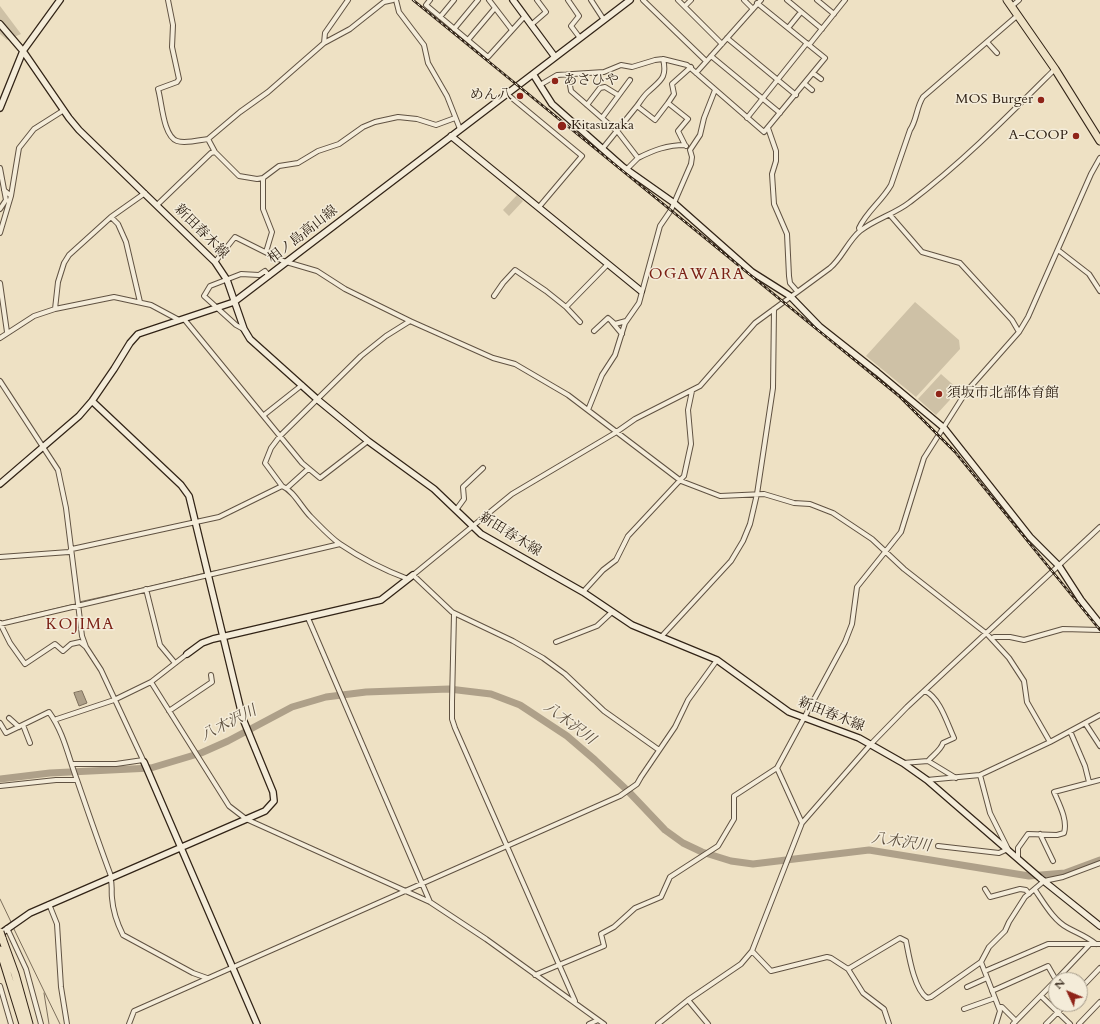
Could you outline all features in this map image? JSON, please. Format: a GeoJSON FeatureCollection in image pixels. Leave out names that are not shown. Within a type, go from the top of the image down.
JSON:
{"type":"FeatureCollection","features":[{"type":"Feature","properties":{"kind":"highway"},"geometry":{"type":"LineString","coordinates":[[1007,0],[1056,69],[1100,141]]}},
{"type":"Feature","properties":{"kind":"highway"},"geometry":{"type":"LineString","coordinates":[[1,935],[15,974],[29,1024]]}},
{"type":"Feature","properties":{"kind":"highway"},"geometry":{"type":"LineString","coordinates":[[0,950],[23,1024]]}},
{"type":"Feature","properties":{"kind":"street"},"geometry":{"type":"LineString","coordinates":[[0,108],[23,51],[60,0]]}},
{"type":"Feature","properties":{"kind":"street"},"geometry":{"type":"LineString","coordinates":[[168,0],[174,25],[172,47],[178,79],[176,82],[158,89],[162,105],[163,118],[171,138],[178,142],[208,139],[240,112],[268,92],[324,43],[350,29],[384,2],[395,0],[403,17],[424,45],[428,63],[447,96],[454,118],[460,129]]}},
{"type":"Feature","properties":{"kind":"street"},"geometry":{"type":"LineString","coordinates":[[324,43],[325,32],[348,0]]}},
{"type":"Feature","properties":{"kind":"street"},"geometry":{"type":"LineString","coordinates":[[430,0],[426,5],[488,57],[524,17]]}},
{"type":"Feature","properties":{"kind":"street"},"geometry":{"type":"LineString","coordinates":[[440,17],[454,0]]}},
{"type":"Feature","properties":{"kind":"street"},"geometry":{"type":"LineString","coordinates":[[454,29],[478,0]]}},
{"type":"Feature","properties":{"kind":"street"},"geometry":{"type":"LineString","coordinates":[[489,0],[512,30]]}},
{"type":"Feature","properties":{"kind":"street"},"geometry":{"type":"LineString","coordinates":[[531,25],[546,12],[537,0]]}},
{"type":"Feature","properties":{"kind":"street"},"geometry":{"type":"LineString","coordinates":[[568,0],[579,16],[571,26],[580,38]]}},
{"type":"Feature","properties":{"kind":"street"},"geometry":{"type":"LineString","coordinates":[[591,0],[604,20]]}},
{"type":"Feature","properties":{"kind":"street","name":"相ノ島高山線"},"geometry":{"type":"LineString","coordinates":[[0,484],[79,416],[92,401],[133,338],[138,334],[234,302],[630,0]]}},
{"type":"Feature","properties":{"kind":"street"},"geometry":{"type":"LineString","coordinates":[[643,0],[706,62]]}},
{"type":"Feature","properties":{"kind":"street"},"geometry":{"type":"LineString","coordinates":[[678,0],[722,44]]}},
{"type":"Feature","properties":{"kind":"street"},"geometry":{"type":"LineString","coordinates":[[685,6],[691,0]]}},
{"type":"Feature","properties":{"kind":"street"},"geometry":{"type":"LineString","coordinates":[[744,0],[753,9]]}},
{"type":"Feature","properties":{"kind":"street"},"geometry":{"type":"LineString","coordinates":[[788,0],[822,29]]}},
{"type":"Feature","properties":{"kind":"street"},"geometry":{"type":"LineString","coordinates":[[817,0],[834,14]]}},
{"type":"Feature","properties":{"kind":"street"},"geometry":{"type":"LineString","coordinates":[[747,118],[845,0]]}},
{"type":"Feature","properties":{"kind":"street"},"geometry":{"type":"LineString","coordinates":[[1012,6],[1019,0]]}},
{"type":"Feature","properties":{"kind":"street"},"geometry":{"type":"LineString","coordinates":[[515,1],[524,17],[554,57]]}},
{"type":"Feature","properties":{"kind":"street"},"geometry":{"type":"LineString","coordinates":[[540,85],[557,75],[604,72],[620,64],[632,68],[663,59],[681,62],[691,67],[696,73],[715,90],[764,132],[825,58],[759,2],[696,73]]}},
{"type":"Feature","properties":{"kind":"street"},"geometry":{"type":"LineString","coordinates":[[468,40],[495,8]]}},
{"type":"Feature","properties":{"kind":"street"},"geometry":{"type":"LineString","coordinates":[[788,28],[801,12]]}},
{"type":"Feature","properties":{"kind":"street"},"geometry":{"type":"LineString","coordinates":[[860,231],[859,228],[864,217],[886,194],[891,185],[910,130],[915,123],[918,105],[923,97],[1018,15]]}},
{"type":"Feature","properties":{"kind":"street","name":"新田春木線"},"geometry":{"type":"LineString","coordinates":[[0,24],[23,51],[64,110],[85,136],[215,262],[227,280],[245,330],[254,343],[318,400],[368,441],[434,489],[472,526],[489,539],[583,592],[632,625],[716,660],[789,712],[859,738],[903,763],[927,780],[1042,880],[1100,926]]}},
{"type":"Feature","properties":{"kind":"street"},"geometry":{"type":"LineString","coordinates":[[727,38],[796,95]]}},
{"type":"Feature","properties":{"kind":"street"},"geometry":{"type":"LineString","coordinates":[[987,42],[997,53]]}},
{"type":"Feature","properties":{"kind":"street"},"geometry":{"type":"LineString","coordinates":[[711,56],[780,113]]}},
{"type":"Feature","properties":{"kind":"street"},"geometry":{"type":"LineString","coordinates":[[603,148],[647,93],[657,86],[664,76],[666,69],[663,59]]}},
{"type":"Feature","properties":{"kind":"street"},"geometry":{"type":"LineString","coordinates":[[637,106],[655,120],[674,94],[672,84],[691,67]]}},
{"type":"Feature","properties":{"kind":"street"},"geometry":{"type":"LineString","coordinates":[[54,720],[114,700],[151,682],[202,643],[382,600],[472,526],[527,484],[615,433],[635,419],[703,384],[754,323],[774,310],[790,296],[836,263],[860,231],[909,203],[929,187],[1000,124],[1056,69]]}},
{"type":"Feature","properties":{"kind":"street"},"geometry":{"type":"LineString","coordinates":[[813,73],[821,79]]}},
{"type":"Feature","properties":{"kind":"street"},"geometry":{"type":"LineString","coordinates":[[533,74],[552,104],[627,169],[674,203],[752,272],[790,296],[820,328],[877,372],[944,428],[1030,537],[1059,566],[1081,600],[1100,624]]}},
{"type":"Feature","properties":{"kind":"street"},"geometry":{"type":"LineString","coordinates":[[568,74],[571,91],[617,131],[638,158]]}},
{"type":"Feature","properties":{"kind":"street"},"geometry":{"type":"LineString","coordinates":[[602,118],[630,80]]}},
{"type":"Feature","properties":{"kind":"street"},"geometry":{"type":"LineString","coordinates":[[805,84],[812,90]]}},
{"type":"Feature","properties":{"kind":"street"},"geometry":{"type":"LineString","coordinates":[[587,105],[600,88],[605,87],[618,95]]}},
{"type":"Feature","properties":{"kind":"street"},"geometry":{"type":"LineString","coordinates":[[690,150],[700,135],[704,118],[715,90]]}},
{"type":"Feature","properties":{"kind":"street"},"geometry":{"type":"LineString","coordinates":[[506,94],[582,156],[539,207]]}},
{"type":"Feature","properties":{"kind":"street"},"geometry":{"type":"LineString","coordinates":[[588,410],[602,376],[615,355],[626,320],[639,303],[641,291],[660,226],[674,203],[691,164],[692,157],[690,150],[685,145],[678,131],[688,119],[668,104]]}},
{"type":"Feature","properties":{"kind":"street"},"geometry":{"type":"LineString","coordinates":[[0,233],[11,196],[19,148],[34,129],[64,110]]}},
{"type":"Feature","properties":{"kind":"street"},"geometry":{"type":"LineString","coordinates":[[208,139],[215,152],[239,176],[257,179],[263,178],[278,166],[298,163],[318,151],[339,144],[375,122],[398,117],[417,119],[436,125],[454,118]]}},
{"type":"Feature","properties":{"kind":"street"},"geometry":{"type":"LineString","coordinates":[[768,128],[776,151],[776,161],[772,174],[774,204],[786,234],[790,283],[797,291]]}},
{"type":"Feature","properties":{"kind":"street"},"geometry":{"type":"LineString","coordinates":[[451,136],[641,291]]}},
{"type":"Feature","properties":{"kind":"street"},"geometry":{"type":"LineString","coordinates":[[627,169],[638,158],[654,150],[669,145],[685,145]]}},
{"type":"Feature","properties":{"kind":"street"},"geometry":{"type":"LineString","coordinates":[[157,205],[211,153],[215,152]]}},
{"type":"Feature","properties":{"kind":"street"},"geometry":{"type":"LineString","coordinates":[[535,975],[604,946],[601,934],[614,927],[635,908],[661,897],[670,877],[718,846],[734,819],[734,796],[777,768],[844,642],[852,624],[857,586],[901,532],[924,458],[966,392],[1019,332],[1058,250],[1091,174],[1100,158]]}},
{"type":"Feature","properties":{"kind":"street"},"geometry":{"type":"LineString","coordinates":[[0,168],[4,184],[2,189],[6,200],[0,209]]}},
{"type":"Feature","properties":{"kind":"street"},"geometry":{"type":"LineString","coordinates":[[263,178],[263,209],[272,232],[266,252]]}},
{"type":"Feature","properties":{"kind":"street"},"geometry":{"type":"LineString","coordinates":[[2,189],[11,196]]}},
{"type":"Feature","properties":{"kind":"street"},"geometry":{"type":"LineString","coordinates":[[55,308],[58,282],[64,263],[69,255],[111,217],[145,193]]}},
{"type":"Feature","properties":{"kind":"street"},"geometry":{"type":"LineString","coordinates":[[890,215],[922,252],[960,263],[1012,320],[1019,332]]}},
{"type":"Feature","properties":{"kind":"street"},"geometry":{"type":"LineString","coordinates":[[111,217],[118,224],[126,242],[140,302]]}},
{"type":"Feature","properties":{"kind":"street"},"geometry":{"type":"LineString","coordinates":[[215,262],[235,237],[287,262],[317,271],[345,288],[410,321],[494,358],[515,364],[568,395],[615,433],[681,481],[720,496],[728,497],[757,494],[826,509],[872,540],[884,552],[992,639],[1009,658],[1024,681],[1027,702],[1050,742]]}},
{"type":"Feature","properties":{"kind":"street"},"geometry":{"type":"LineString","coordinates":[[1058,250],[1089,274],[1100,291]]}},
{"type":"Feature","properties":{"kind":"street"},"geometry":{"type":"LineString","coordinates":[[566,307],[608,264]]}},
{"type":"Feature","properties":{"kind":"street"},"geometry":{"type":"LineString","coordinates":[[494,296],[503,282],[515,270],[546,291],[566,307],[580,322]]}},
{"type":"Feature","properties":{"kind":"street"},"geometry":{"type":"LineString","coordinates":[[245,330],[236,325],[204,296],[210,286],[241,274],[259,274],[265,271],[269,276]]}},
{"type":"Feature","properties":{"kind":"street"},"geometry":{"type":"LineString","coordinates":[[0,283],[7,332]]}},
{"type":"Feature","properties":{"kind":"street"},"geometry":{"type":"LineString","coordinates":[[0,338],[7,332],[34,316],[55,308],[114,297],[151,305],[182,319],[308,469],[320,478],[368,441]]}},
{"type":"Feature","properties":{"kind":"street"},"geometry":{"type":"LineString","coordinates":[[660,637],[731,561],[743,541],[750,524],[757,494],[773,388],[774,310]]}},
{"type":"Feature","properties":{"kind":"street"},"geometry":{"type":"LineString","coordinates":[[594,331],[608,318],[622,334]]}},
{"type":"Feature","properties":{"kind":"street"},"geometry":{"type":"LineString","coordinates":[[612,322],[615,324],[626,320]]}},
{"type":"Feature","properties":{"kind":"street"},"geometry":{"type":"LineString","coordinates":[[408,580],[374,566],[364,558],[340,544],[304,510],[287,488],[282,486],[265,463],[271,448],[280,436],[361,356],[386,336],[410,321]]}},
{"type":"Feature","properties":{"kind":"street"},"geometry":{"type":"LineString","coordinates":[[0,381],[58,470],[62,484],[72,549],[82,636],[86,647],[101,670],[144,761],[257,1024]]}},
{"type":"Feature","properties":{"kind":"street"},"geometry":{"type":"LineString","coordinates":[[264,415],[302,385]]}},
{"type":"Feature","properties":{"kind":"street"},"geometry":{"type":"LineString","coordinates":[[583,592],[603,570],[616,560],[628,536],[681,481],[687,471],[691,444],[688,410],[692,391]]}},
{"type":"Feature","properties":{"kind":"street"},"geometry":{"type":"LineString","coordinates":[[1,935],[8,927],[30,913],[111,876],[269,808],[274,798],[274,792],[243,719],[189,496],[181,485],[92,401]]}},
{"type":"Feature","properties":{"kind":"street"},"geometry":{"type":"LineString","coordinates":[[456,510],[464,499],[463,487],[483,468]]}},
{"type":"Feature","properties":{"kind":"street"},"geometry":{"type":"LineString","coordinates":[[287,488],[308,469]]}},
{"type":"Feature","properties":{"kind":"street"},"geometry":{"type":"LineString","coordinates":[[0,557],[69,552],[72,549],[219,517],[282,486]]}},
{"type":"Feature","properties":{"kind":"street"},"geometry":{"type":"LineString","coordinates":[[658,1024],[688,1000],[741,964],[752,951],[791,855],[802,823],[870,745],[925,691],[1100,527]]}},
{"type":"Feature","properties":{"kind":"street"},"geometry":{"type":"LineString","coordinates":[[86,647],[80,642],[71,644],[63,652],[55,644],[25,664],[10,643],[0,624],[340,544]]}},
{"type":"Feature","properties":{"kind":"street"},"geometry":{"type":"LineString","coordinates":[[413,575],[454,614],[513,641],[543,658],[565,674],[604,712],[659,750]]}},
{"type":"Feature","properties":{"kind":"street"},"geometry":{"type":"LineString","coordinates":[[146,589],[160,645],[175,663]]}},
{"type":"Feature","properties":{"kind":"street"},"geometry":{"type":"LineString","coordinates":[[556,642],[597,626],[612,612]]}},
{"type":"Feature","properties":{"kind":"street"},"geometry":{"type":"LineString","coordinates":[[454,614],[452,719],[576,1002]]}},
{"type":"Feature","properties":{"kind":"street"},"geometry":{"type":"LineString","coordinates":[[308,618],[430,902]]}},
{"type":"Feature","properties":{"kind":"street"},"geometry":{"type":"LineString","coordinates":[[992,639],[994,637],[1010,637],[1024,640],[1070,628],[1100,630]]}},
{"type":"Feature","properties":{"kind":"street"},"geometry":{"type":"LineString","coordinates":[[129,1024],[134,1011],[620,796],[637,784],[675,727],[688,700],[716,660]]}},
{"type":"Feature","properties":{"kind":"street"},"geometry":{"type":"LineString","coordinates":[[169,711],[212,682],[211,675]]}},
{"type":"Feature","properties":{"kind":"street"},"geometry":{"type":"LineString","coordinates":[[151,682],[229,806],[246,819],[430,902],[576,1002],[604,1024]]}},
{"type":"Feature","properties":{"kind":"street"},"geometry":{"type":"LineString","coordinates":[[925,691],[930,694],[942,712],[954,738],[943,743],[942,747],[933,753],[928,761]]}},
{"type":"Feature","properties":{"kind":"street"},"geometry":{"type":"LineString","coordinates":[[0,723],[6,733],[48,712],[65,739],[77,780],[111,876],[113,884],[113,909],[123,935],[193,973],[207,978]]}},
{"type":"Feature","properties":{"kind":"street"},"geometry":{"type":"LineString","coordinates":[[927,780],[980,775],[1050,742],[1100,715]]}},
{"type":"Feature","properties":{"kind":"street"},"geometry":{"type":"LineString","coordinates":[[9,718],[21,726],[30,743]]}},
{"type":"Feature","properties":{"kind":"street"},"geometry":{"type":"LineString","coordinates":[[1085,723],[1100,746]]}},
{"type":"Feature","properties":{"kind":"street"},"geometry":{"type":"LineString","coordinates":[[1070,731],[1085,766],[1089,782]]}},
{"type":"Feature","properties":{"kind":"street"},"geometry":{"type":"LineString","coordinates":[[72,764],[116,764],[144,761]]}},
{"type":"Feature","properties":{"kind":"street"},"geometry":{"type":"LineString","coordinates":[[903,763],[928,761],[957,778]]}},
{"type":"Feature","properties":{"kind":"street"},"geometry":{"type":"LineString","coordinates":[[777,768],[802,823]]}},
{"type":"Feature","properties":{"kind":"street"},"geometry":{"type":"LineString","coordinates":[[938,846],[999,853],[1008,849],[990,813],[980,775]]}},
{"type":"Feature","properties":{"kind":"street"},"geometry":{"type":"LineString","coordinates":[[0,786],[56,780],[77,780]]}},
{"type":"Feature","properties":{"kind":"street"},"geometry":{"type":"LineString","coordinates":[[1018,858],[1018,848],[1028,834],[1056,835],[1064,833],[1066,828],[1054,792],[1100,780]]}},
{"type":"Feature","properties":{"kind":"street"},"geometry":{"type":"LineString","coordinates":[[1040,834],[1053,861]]}},
{"type":"Feature","properties":{"kind":"street"},"geometry":{"type":"LineString","coordinates":[[848,969],[900,938],[906,941],[911,965],[924,995],[927,998],[931,997],[981,962],[989,948],[1005,931],[1020,904],[1035,890],[1042,880],[1063,877],[1100,864]]}},
{"type":"Feature","properties":{"kind":"street"},"geometry":{"type":"LineString","coordinates":[[985,889],[990,897],[1020,889],[1026,890],[1029,894]]}},
{"type":"Feature","properties":{"kind":"street"},"geometry":{"type":"LineString","coordinates":[[1035,890],[1050,912],[1061,923],[1068,928],[1085,935],[1098,944]]}},
{"type":"Feature","properties":{"kind":"street"},"geometry":{"type":"LineString","coordinates":[[49,904],[57,924],[61,987],[67,1024]]}},
{"type":"Feature","properties":{"kind":"street"},"geometry":{"type":"LineString","coordinates":[[8,927],[26,969],[41,1024]]}},
{"type":"Feature","properties":{"kind":"street"},"geometry":{"type":"LineString","coordinates":[[985,971],[1048,944],[1098,944]]}},
{"type":"Feature","properties":{"kind":"street"},"geometry":{"type":"LineString","coordinates":[[1064,972],[1090,944]]}},
{"type":"Feature","properties":{"kind":"street"},"geometry":{"type":"LineString","coordinates":[[752,951],[771,971],[827,957],[831,958],[848,969],[863,993],[884,1009],[889,1024]]}},
{"type":"Feature","properties":{"kind":"street"},"geometry":{"type":"LineString","coordinates":[[981,962],[1000,1011],[996,1024]]}},
{"type":"Feature","properties":{"kind":"street"},"geometry":{"type":"LineString","coordinates":[[992,991],[1048,966],[1051,972]]}},
{"type":"Feature","properties":{"kind":"street"},"geometry":{"type":"LineString","coordinates":[[1088,981],[1100,968]]}},
{"type":"Feature","properties":{"kind":"street"},"geometry":{"type":"LineString","coordinates":[[967,987],[987,978]]}},
{"type":"Feature","properties":{"kind":"street"},"geometry":{"type":"LineString","coordinates":[[0,986],[11,1024]]}},
{"type":"Feature","properties":{"kind":"street"},"geometry":{"type":"LineString","coordinates":[[999,1007],[1002,1007],[1015,1023],[1048,989]]}},
{"type":"Feature","properties":{"kind":"street"},"geometry":{"type":"LineString","coordinates":[[1041,996],[1048,1003]]}},
{"type":"Feature","properties":{"kind":"street"},"geometry":{"type":"LineString","coordinates":[[964,1009],[995,998]]}},
{"type":"Feature","properties":{"kind":"street"},"geometry":{"type":"LineString","coordinates":[[688,1000],[708,1024]]}},
{"type":"Feature","properties":{"kind":"street"},"geometry":{"type":"LineString","coordinates":[[1079,1024],[1100,1002]]}},
{"type":"Feature","properties":{"kind":"street"},"geometry":{"type":"LineString","coordinates":[[1046,1024],[1058,1012],[1070,1024]]}},
{"type":"Feature","properties":{"kind":"street"},"geometry":{"type":"LineString","coordinates":[[589,1024],[598,1020]]}},
{"type":"Feature","properties":{"kind":"shaded area"},"geometry":{"type":"Polygon","coordinates":[[[0,6],[21,34],[7,40],[0,34],[0,6]]]}},
{"type":"Feature","properties":{"kind":"shaded area"},"geometry":{"type":"Polygon","coordinates":[[[517,195],[523,201],[509,216],[503,210],[517,195]]]}},
{"type":"Feature","properties":{"kind":"shaded area"},"geometry":{"type":"Polygon","coordinates":[[[915,302],[959,340],[960,349],[916,397],[866,356],[915,302]]]}},
{"type":"Feature","properties":{"kind":"shaded area","name":"須坂市北部体育館"},"geometry":{"type":"Polygon","coordinates":[[[941,374],[959,390],[936,415],[918,399],[941,374]]]}},
{"type":"Feature","properties":{"kind":"shaded area"},"geometry":{"type":"Polygon","coordinates":[[[82,691],[87,703],[79,706],[74,693],[82,691]]]}},
{"type":"Feature","properties":{"kind":"waterway"},"geometry":{"type":"LineString","coordinates":[[209,572],[231,568]]}},
{"type":"Feature","properties":{"kind":"waterway"},"geometry":{"type":"LineString","coordinates":[[148,587],[205,573]]}},
{"type":"Feature","properties":{"kind":"waterway"},"geometry":{"type":"LineString","coordinates":[[79,602],[143,588]]}},
{"type":"Feature","properties":{"kind":"waterway"},"geometry":{"type":"LineString","coordinates":[[3,621],[75,604]]}},
{"type":"Feature","properties":{"kind":"waterway","name":"八木沢川"},"geometry":{"type":"LineString","coordinates":[[0,779],[50,773],[151,768],[201,753],[228,741],[292,707],[326,697],[366,692],[449,689],[491,694],[520,705],[567,736],[595,760],[628,791],[665,830],[683,843],[702,852],[731,861],[753,864],[869,850],[1029,876],[1065,873],[1100,860]]}},
{"type":"Feature","properties":{"kind":"waterway"},"geometry":{"type":"LineString","coordinates":[[0,899],[12,924]]}},
{"type":"Feature","properties":{"kind":"waterway"},"geometry":{"type":"LineString","coordinates":[[13,927],[60,1024]]}},
{"type":"Feature","properties":{"kind":"waterway"},"geometry":{"type":"LineString","coordinates":[[44,993],[49,1024]]}},
{"type":"Feature","properties":{"kind":"railway"},"geometry":{"type":"LineString","coordinates":[[413,0],[900,397],[955,452],[1100,630]]}},
{"type":"Feature","properties":{"kind":"place","name":"あさひや"},"geometry":{"type":"Point","coordinates":[555,81]}},
{"type":"Feature","properties":{"kind":"place","name":"めん八"},"geometry":{"type":"Point","coordinates":[520,96]}},
{"type":"Feature","properties":{"kind":"place","name":"MOS Burger"},"geometry":{"type":"Point","coordinates":[1041,100]}},
{"type":"Feature","properties":{"kind":"place","name":"Kitasuzaka"},"geometry":{"type":"Point","coordinates":[562,126]}},
{"type":"Feature","properties":{"kind":"place","name":"A-COOP"},"geometry":{"type":"Point","coordinates":[1076,136]}},
{"type":"Feature","properties":{"kind":"place","name":"須坂市北部体育館"},"geometry":{"type":"Point","coordinates":[939,394]}},
{"type":"Feature","properties":{"kind":"district","name":"OGAWARA"},"geometry":{"type":"Point","coordinates":[697,275]}},
{"type":"Feature","properties":{"kind":"district","name":"KOJIMA"},"geometry":{"type":"Point","coordinates":[80,625]}}]}
